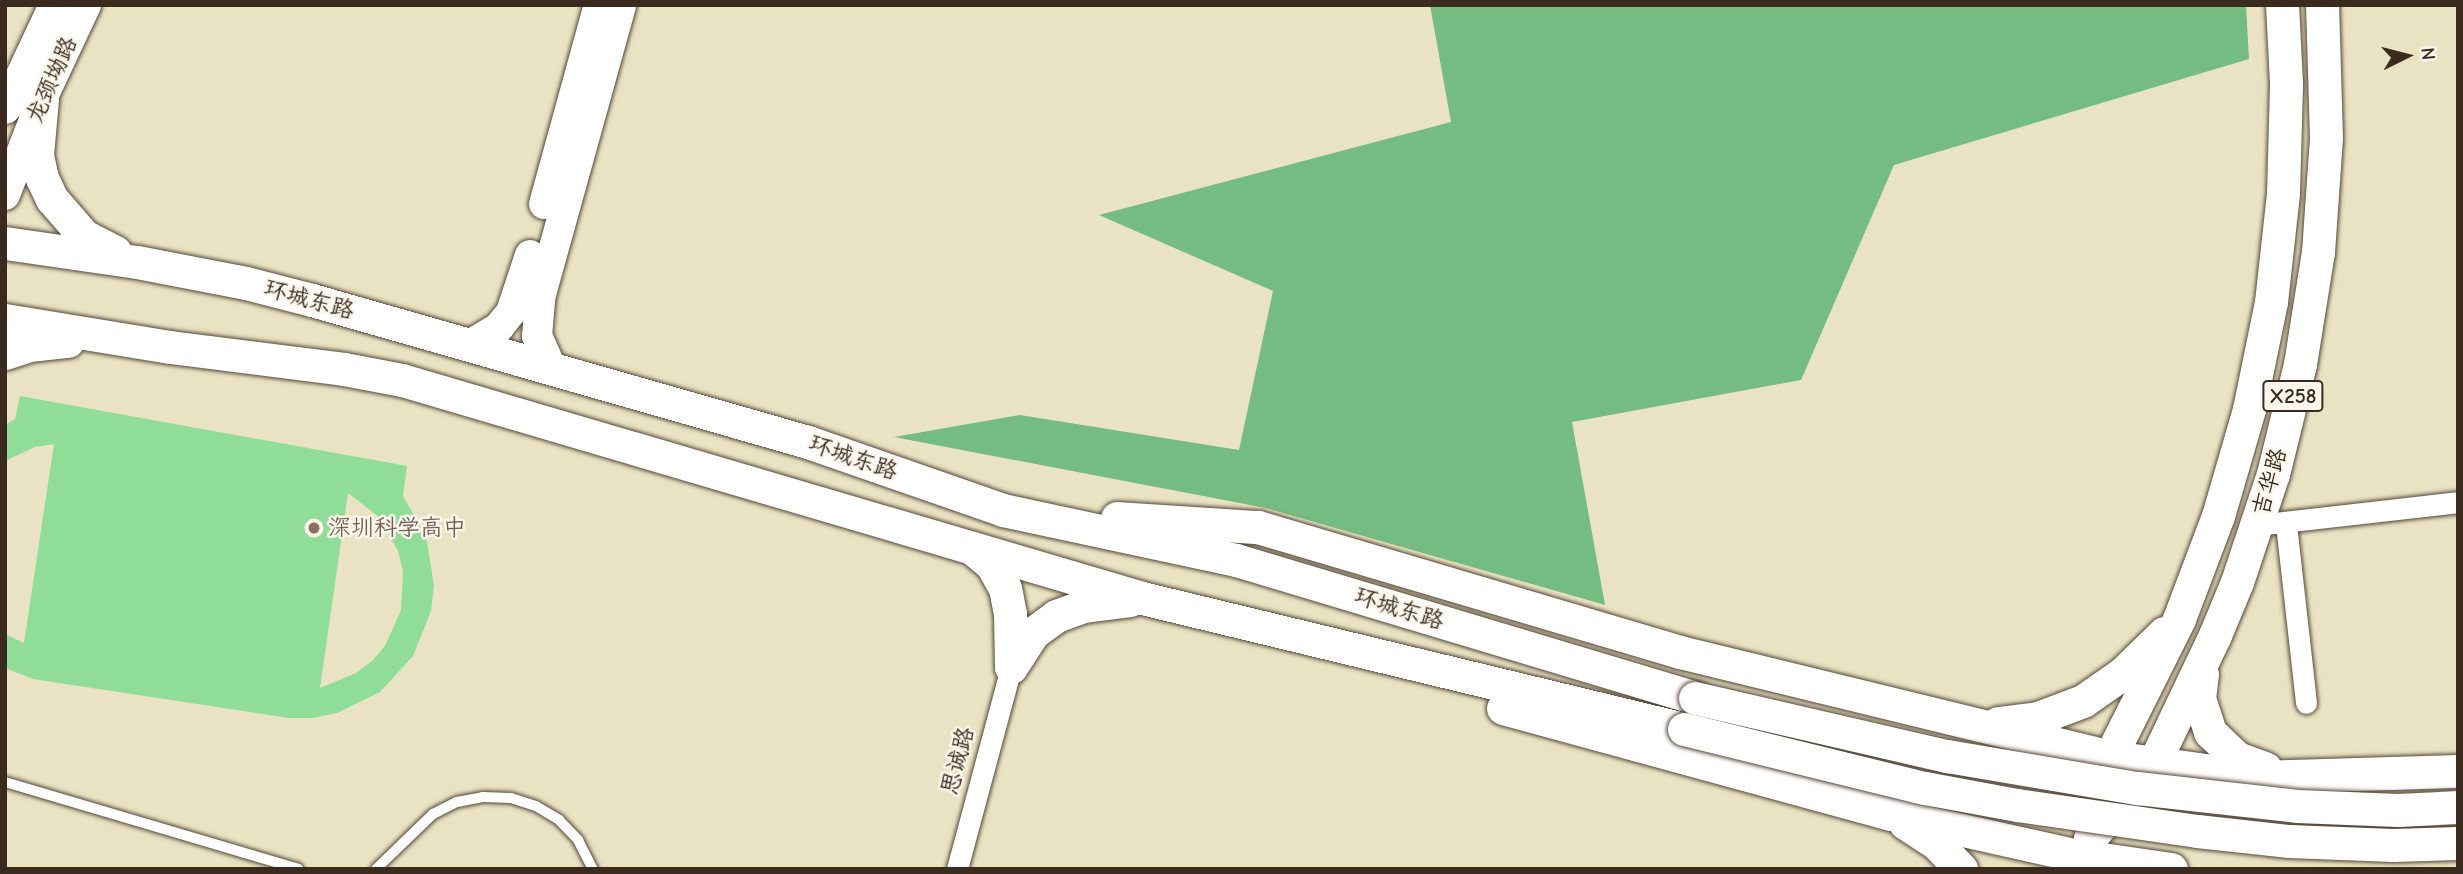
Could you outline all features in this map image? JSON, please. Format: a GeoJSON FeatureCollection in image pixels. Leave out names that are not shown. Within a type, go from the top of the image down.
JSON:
{"type":"FeatureCollection","features":[{"type":"Feature","properties":{"kind":"main road","name":"吉华路"},"geometry":{"type":"LineString","coordinates":[[2058,860],[2179,619],[2234,463],[2271,302],[2282,206],[2286,138],[2281,5]]}},
{"type":"Feature","properties":{"kind":"main road","name":"吉华路"},"geometry":{"type":"LineString","coordinates":[[2058,860],[2154,763],[2272,525],[2318,252],[2326,138],[2322,5]]}},
{"type":"Feature","properties":{"kind":"main road"},"geometry":{"type":"LineString","coordinates":[[42,99],[37,155],[42,178],[51,199],[84,236],[137,262]]}},
{"type":"Feature","properties":{"kind":"main road","name":"环城东路"},"geometry":{"type":"LineString","coordinates":[[5,243],[137,262],[246,283],[471,344],[808,442],[1003,510],[1236,560],[1695,698],[1947,756],[2137,788],[2297,806],[2398,810],[2458,807]]}},
{"type":"Feature","properties":{"kind":"main road","name":"环城东路"},"geometry":{"type":"LineString","coordinates":[[5,320],[170,347],[344,369],[402,380],[1142,598],[1925,788],[2017,805],[2197,831],[2289,841],[2393,845],[2458,843]]}},
{"type":"Feature","properties":{"kind":"main road"},"geometry":{"type":"LineString","coordinates":[[5,353],[29,345],[78,341],[170,347]]}},
{"type":"Feature","properties":{"kind":"main road"},"geometry":{"type":"LineString","coordinates":[[1003,510],[1258,527],[1680,652],[2112,757],[2257,777],[2458,771]]}},
{"type":"Feature","properties":{"kind":"main road"},"geometry":{"type":"LineString","coordinates":[[972,548],[992,565],[1005,588],[1010,614],[1011,667]]}},
{"type":"Feature","properties":{"kind":"main road"},"geometry":{"type":"LineString","coordinates":[[1011,667],[1033,633],[1056,616],[1084,606],[1142,598],[1215,625],[2058,860],[2171,869]]}},
{"type":"Feature","properties":{"kind":"main road"},"geometry":{"type":"LineString","coordinates":[[1966,723],[2014,722],[2049,714],[2083,701],[2123,673],[2179,619]]}},
{"type":"Feature","properties":{"kind":"main road"},"geometry":{"type":"LineString","coordinates":[[2204,662],[2199,698],[2201,710],[2218,743],[2248,763],[2291,776]]}},
{"type":"Feature","properties":{"kind":"main road"},"geometry":{"type":"LineString","coordinates":[[1891,814],[1937,844],[1961,869]]}},
{"type":"Feature","properties":{"kind":"street","name":"龙颈坳路"},"geometry":{"type":"LineString","coordinates":[[6,106],[54,5]]}},
{"type":"Feature","properties":{"kind":"street","name":"龙颈坳路"},"geometry":{"type":"LineString","coordinates":[[5,195],[42,99],[86,5]]}},
{"type":"Feature","properties":{"kind":"street"},"geometry":{"type":"LineString","coordinates":[[471,344],[499,327],[520,292],[599,5]]}},
{"type":"Feature","properties":{"kind":"street"},"geometry":{"type":"LineString","coordinates":[[551,367],[537,336],[540,298],[621,5]]}},
{"type":"Feature","properties":{"kind":"street"},"geometry":{"type":"LineString","coordinates":[[2306,703],[2272,525],[2458,502]]}},
{"type":"Feature","properties":{"kind":"street","name":"思诚路"},"geometry":{"type":"LineString","coordinates":[[957,869],[1011,667]]}},
{"type":"Feature","properties":{"kind":"lane"},"geometry":{"type":"LineString","coordinates":[[5,782],[298,869]]}},
{"type":"Feature","properties":{"kind":"lane"},"geometry":{"type":"LineString","coordinates":[[376,869],[433,814],[457,802],[484,797],[511,798],[536,806],[559,820],[578,840],[593,869]]}},
{"type":"Feature","properties":{"kind":"green space"},"geometry":{"type":"Polygon","coordinates":[[[1430,5],[2246,5],[2249,59],[1894,165],[1801,380],[1572,422],[1605,605],[1266,508],[894,437],[1020,415],[1239,450],[1273,291],[1099,215],[1451,122],[1430,5]]]}},
{"type":"Feature","properties":{"kind":"green space"},"geometry":{"type":"Polygon","coordinates":[[[20,396],[407,466],[403,496],[426,536],[434,586],[431,611],[413,656],[380,692],[337,713],[313,718],[289,718],[33,679],[5,668],[5,634],[24,643],[54,444],[35,447],[5,461],[5,425],[15,419],[20,396]],[[348,493],[320,688],[356,673],[372,661],[385,646],[401,610],[403,571],[398,551],[379,517],[348,493]]]}},
{"type":"Feature","properties":{"kind":"place","name":"深圳科学高中"},"geometry":{"type":"Point","coordinates":[314,528]}}]}
